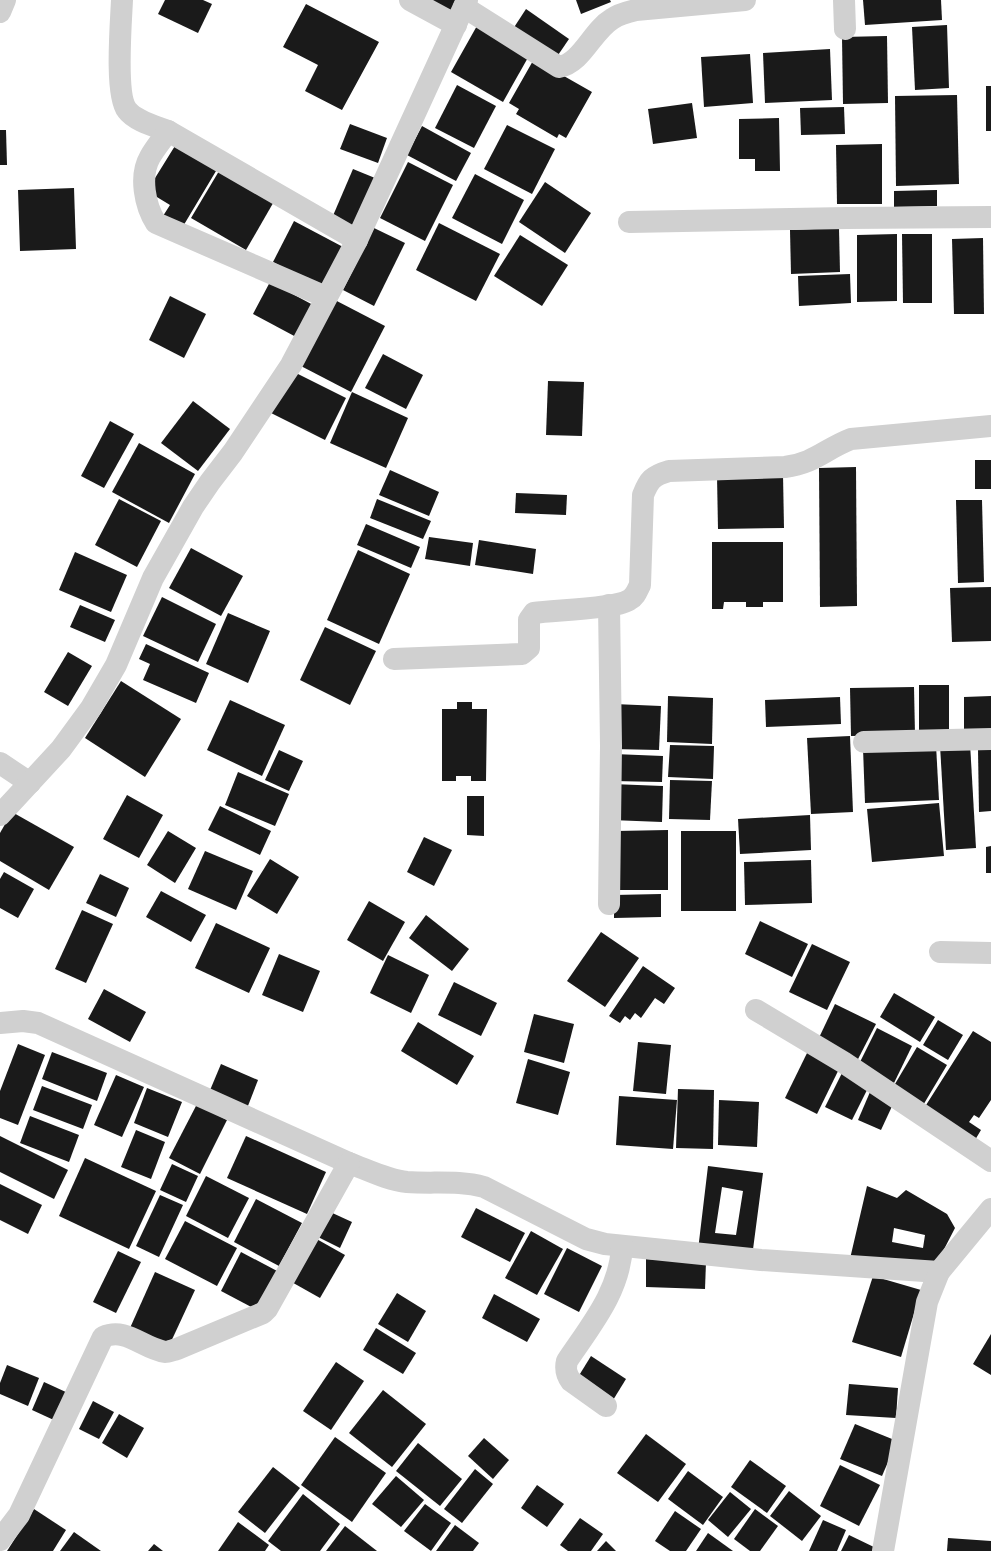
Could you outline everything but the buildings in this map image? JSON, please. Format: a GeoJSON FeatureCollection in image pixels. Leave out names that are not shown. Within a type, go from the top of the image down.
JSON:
{"type":"FeatureCollection","features":[{"type":"Feature","properties":{"kind":"street"},"geometry":{"type":"LineString","coordinates":[[0,12],[5,0]]}},
{"type":"Feature","properties":{"kind":"street"},"geometry":{"type":"LineString","coordinates":[[122,0],[121,86],[123,103],[128,112],[168,131],[357,240]]}},
{"type":"Feature","properties":{"kind":"street"},"geometry":{"type":"LineString","coordinates":[[410,0],[462,11],[559,67],[567,66],[572,62],[590,39],[611,19],[624,13],[636,10],[745,0]]}},
{"type":"Feature","properties":{"kind":"street"},"geometry":{"type":"LineString","coordinates":[[844,0],[845,29]]}},
{"type":"Feature","properties":{"kind":"street"},"geometry":{"type":"LineString","coordinates":[[0,815],[74,732],[92,708],[116,665],[153,578],[193,507],[233,452],[291,364],[357,240],[462,11]]}},
{"type":"Feature","properties":{"kind":"street"},"geometry":{"type":"LineString","coordinates":[[168,131],[149,158],[146,170],[145,193],[149,211],[156,223],[326,297]]}},
{"type":"Feature","properties":{"kind":"street"},"geometry":{"type":"LineString","coordinates":[[629,222],[991,217]]}},
{"type":"Feature","properties":{"kind":"street"},"geometry":{"type":"LineString","coordinates":[[394,659],[522,654],[529,648],[529,620],[534,614],[624,603],[631,600],[640,586],[643,495],[648,483],[656,475],[669,471],[785,467],[800,465],[815,459],[838,444],[851,438],[991,426]]}},
{"type":"Feature","properties":{"kind":"street"},"geometry":{"type":"LineString","coordinates":[[609,605],[611,746],[609,904]]}},
{"type":"Feature","properties":{"kind":"street"},"geometry":{"type":"LineString","coordinates":[[864,742],[991,739]]}},
{"type":"Feature","properties":{"kind":"street"},"geometry":{"type":"LineString","coordinates":[[0,763],[30,783]]}},
{"type":"Feature","properties":{"kind":"street"},"geometry":{"type":"LineString","coordinates":[[940,952],[991,953]]}},
{"type":"Feature","properties":{"kind":"street"},"geometry":{"type":"LineString","coordinates":[[756,1010],[843,1062],[991,1161]]}},
{"type":"Feature","properties":{"kind":"street"},"geometry":{"type":"LineString","coordinates":[[0,1023],[23,1021],[38,1023],[390,1179],[407,1182],[469,1183],[484,1187],[586,1239],[622,1246],[761,1260],[940,1272]]}},
{"type":"Feature","properties":{"kind":"street"},"geometry":{"type":"LineString","coordinates":[[0,1540],[19,1515],[103,1338],[111,1334],[120,1334],[165,1352],[177,1349],[263,1313],[267,1310],[349,1162]]}},
{"type":"Feature","properties":{"kind":"street"},"geometry":{"type":"LineString","coordinates":[[883,1551],[927,1302],[940,1272],[991,1209]]}},
{"type":"Feature","properties":{"kind":"street"},"geometry":{"type":"LineString","coordinates":[[606,1406],[572,1381],[568,1376],[566,1366],[567,1361],[604,1305],[612,1290],[619,1273],[622,1246]]}}]}
